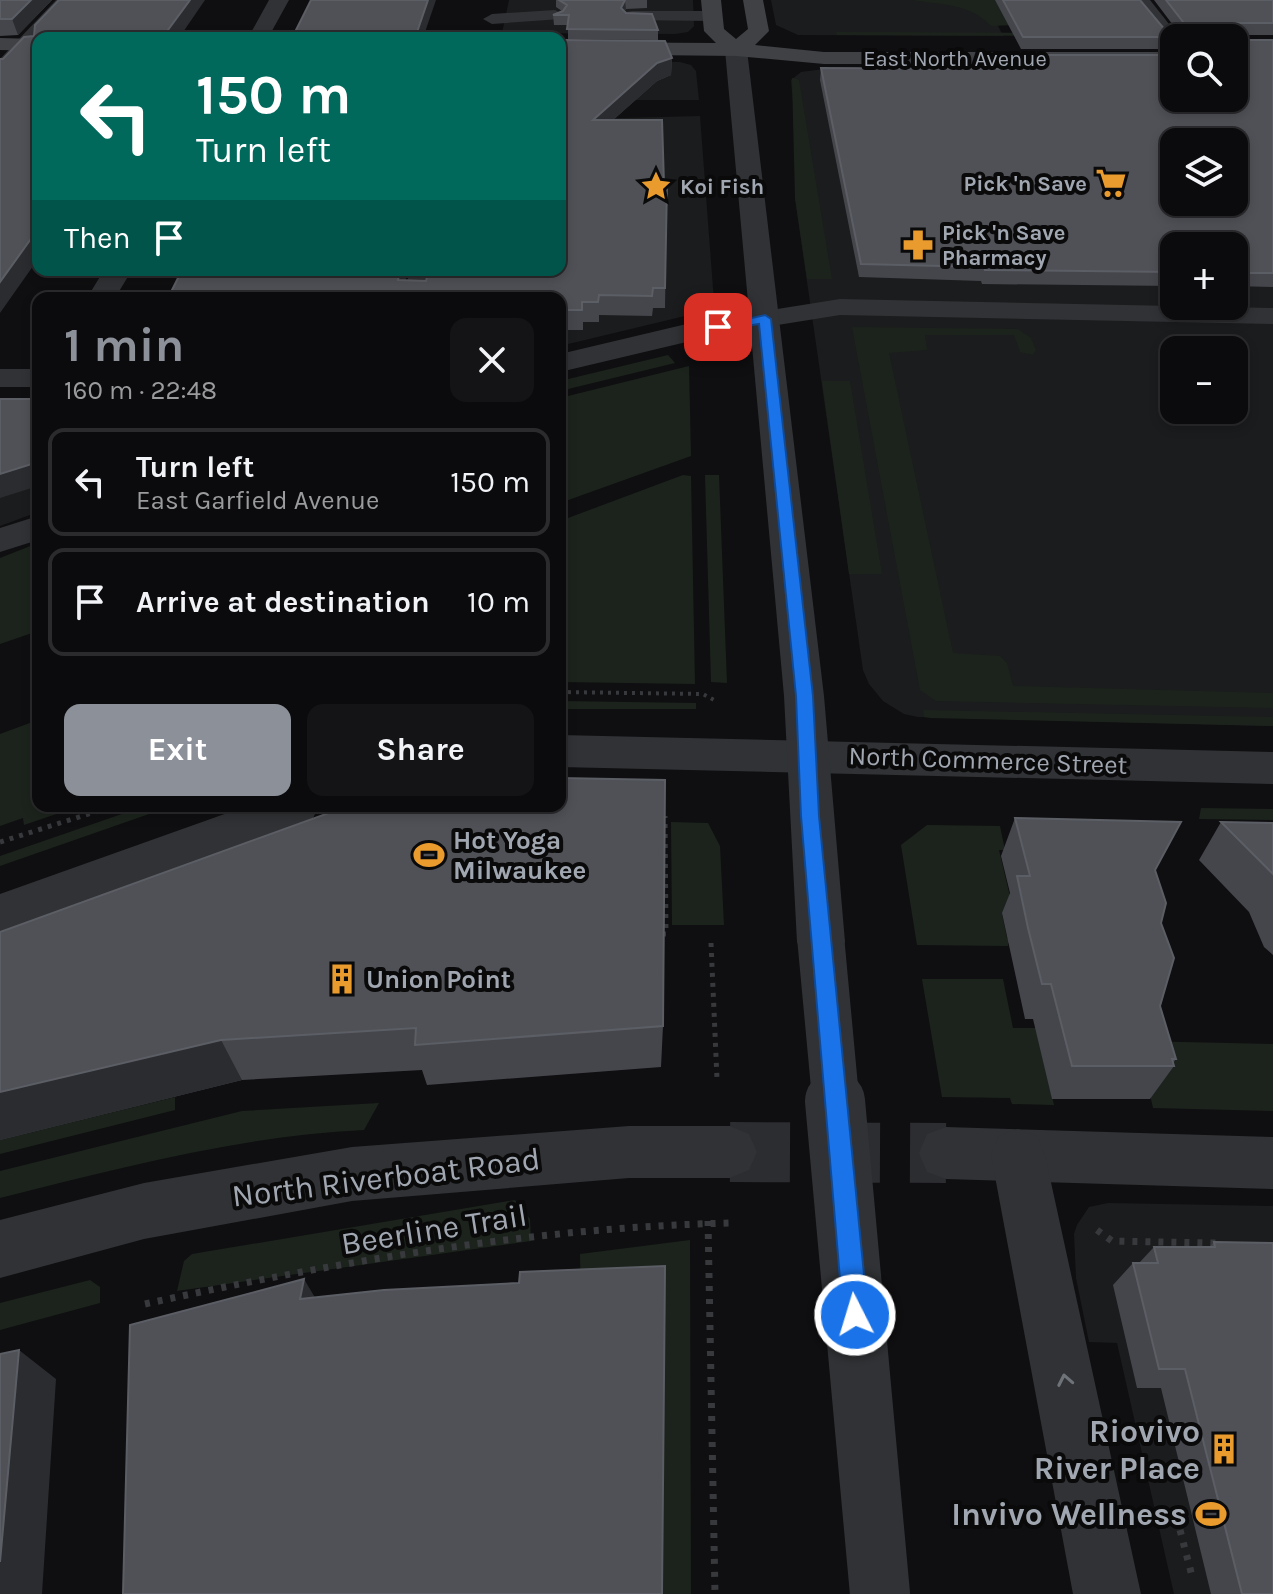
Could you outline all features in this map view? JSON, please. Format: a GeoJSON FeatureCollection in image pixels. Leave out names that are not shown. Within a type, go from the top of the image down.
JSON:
{"type":"FeatureCollection","features":[{"type":"Feature","properties":{"kind":"main road"},"geometry":{"type":"LineString","coordinates":[[712,8],[714,31],[736,50],[759,31],[753,0]]}},
{"type":"Feature","properties":{"kind":"main road","name":"East North Avenue"},"geometry":{"type":"LineString","coordinates":[[736,50],[818,42],[1160,43]]}},
{"type":"Feature","properties":{"kind":"main road","name":"East North Avenue"},"geometry":{"type":"LineString","coordinates":[[566,48],[736,50],[824,58],[1160,58]]}},
{"type":"Feature","properties":{"kind":"street"},"geometry":{"type":"LineString","coordinates":[[261,32],[279,0]]}},
{"type":"Feature","properties":{"kind":"street"},"geometry":{"type":"LineString","coordinates":[[736,50],[804,696],[821,942],[880,1594]]}},
{"type":"Feature","properties":{"kind":"street"},"geometry":{"type":"LineString","coordinates":[[566,362],[695,331],[765,319]]}},
{"type":"Feature","properties":{"kind":"street"},"geometry":{"type":"LineString","coordinates":[[0,378],[32,378]]}},
{"type":"Feature","properties":{"kind":"street"},"geometry":{"type":"LineString","coordinates":[[0,541],[32,529]]}},
{"type":"Feature","properties":{"kind":"street","name":"North Commerce Street"},"geometry":{"type":"LineString","coordinates":[[566,751],[1273,768]]}},
{"type":"Feature","properties":{"kind":"street"},"geometry":{"type":"LineString","coordinates":[[0,914],[280,812]]}},
{"type":"Feature","properties":{"kind":"street","name":"North Riverboat Road"},"geometry":{"type":"LineString","coordinates":[[0,1249],[144,1211],[352,1174],[629,1152],[730,1152]]}},
{"type":"Feature","properties":{"kind":"street"},"geometry":{"type":"LineString","coordinates":[[946,1153],[1273,1163]]}},
{"type":"Feature","properties":{"kind":"street"},"geometry":{"type":"LineString","coordinates":[[1018,1155],[1107,1594]]}},
{"type":"Feature","properties":{"kind":"lane"},"geometry":{"type":"LineString","coordinates":[[0,70],[14,45],[66,0]]}},
{"type":"Feature","properties":{"kind":"lane"},"geometry":{"type":"LineString","coordinates":[[489,32],[497,0]]}},
{"type":"Feature","properties":{"kind":"lane"},"geometry":{"type":"LineString","coordinates":[[1141,0],[1160,25]]}},
{"type":"Feature","properties":{"kind":"lane"},"geometry":{"type":"LineString","coordinates":[[620,48],[625,14],[712,8]]}},
{"type":"Feature","properties":{"kind":"lane"},"geometry":{"type":"LineString","coordinates":[[492,19],[556,26]]}},
{"type":"Feature","properties":{"kind":"lane"},"geometry":{"type":"LineString","coordinates":[[765,319],[840,307],[1273,316]]}},
{"type":"Feature","properties":{"kind":"path"},"geometry":{"type":"LineString","coordinates":[[566,692],[703,694],[714,700]]}},
{"type":"Feature","properties":{"kind":"path"},"geometry":{"type":"LineString","coordinates":[[0,842],[96,812]]}},
{"type":"Feature","properties":{"kind":"path"},"geometry":{"type":"LineString","coordinates":[[662,934],[666,934],[665,816]]}},
{"type":"Feature","properties":{"kind":"path"},"geometry":{"type":"LineString","coordinates":[[711,943],[717,1079]]}},
{"type":"Feature","properties":{"kind":"path"},"geometry":{"type":"LineString","coordinates":[[708,1212],[715,1594]]}},
{"type":"Feature","properties":{"kind":"path","name":"Beerline Trail"},"geometry":{"type":"LineString","coordinates":[[145,1304],[216,1288],[557,1234],[733,1223]]}},
{"type":"Feature","properties":{"kind":"path"},"geometry":{"type":"LineString","coordinates":[[1091,1226],[1112,1241],[1229,1244]]}},
{"type":"Feature","properties":{"kind":"path"},"geometry":{"type":"LineString","coordinates":[[1180,1530],[1192,1576]]}},
{"type":"Feature","properties":{"kind":"shaded area"},"geometry":{"type":"Polygon","coordinates":[[[509,0],[693,0],[694,26],[688,32],[502,32],[509,0]]]}},
{"type":"Feature","properties":{"kind":"shaded area"},"geometry":{"type":"Polygon","coordinates":[[[771,0],[985,0],[1003,36],[798,35],[776,25],[771,0]]]}},
{"type":"Feature","properties":{"kind":"shaded area"},"geometry":{"type":"Polygon","coordinates":[[[912,0],[1002,0],[1015,25],[991,26],[983,18],[964,9],[912,0]]]}},
{"type":"Feature","properties":{"kind":"shaded area"},"geometry":{"type":"Polygon","coordinates":[[[836,32],[1126,33],[1124,36],[837,35],[836,32]]]}},
{"type":"Feature","properties":{"kind":"shaded area"},"geometry":{"type":"Polygon","coordinates":[[[566,60],[680,62],[691,65],[696,71],[699,100],[566,100],[566,60]]]}},
{"type":"Feature","properties":{"kind":"shaded area"},"geometry":{"type":"Polygon","coordinates":[[[824,69],[1160,97],[1160,112],[1248,112],[1248,88],[1273,71],[1273,726],[918,717],[904,714],[883,701],[869,684],[863,670],[795,198],[795,125],[791,80],[801,72],[824,69]]]}},
{"type":"Feature","properties":{"kind":"shaded area"},"geometry":{"type":"Polygon","coordinates":[[[792,78],[799,80],[832,279],[807,279],[795,198],[792,78]]]}},
{"type":"Feature","properties":{"kind":"shaded area"},"geometry":{"type":"Polygon","coordinates":[[[700,116],[714,301],[710,310],[566,345],[566,292],[456,292],[532,276],[566,276],[566,227],[581,119],[700,116]]]}},
{"type":"Feature","properties":{"kind":"shaded area"},"geometry":{"type":"Polygon","coordinates":[[[852,327],[1018,329],[1031,338],[1036,350],[1033,355],[1020,352],[1014,335],[925,335],[927,350],[889,353],[953,653],[1000,656],[1007,663],[1013,686],[1273,693],[1273,708],[936,701],[920,690],[852,327]]]}},
{"type":"Feature","properties":{"kind":"shaded area"},"geometry":{"type":"Polygon","coordinates":[[[668,355],[675,363],[566,390],[566,380],[668,355]]]}},
{"type":"Feature","properties":{"kind":"shaded area"},"geometry":{"type":"Polygon","coordinates":[[[689,366],[691,456],[566,501],[566,397],[689,366]]]}},
{"type":"Feature","properties":{"kind":"shaded area"},"geometry":{"type":"Polygon","coordinates":[[[822,381],[850,381],[882,574],[849,574],[822,381]]]}},
{"type":"Feature","properties":{"kind":"shaded area"},"geometry":{"type":"Polygon","coordinates":[[[32,403],[32,514],[0,526],[0,413],[32,403]]]}},
{"type":"Feature","properties":{"kind":"shaded area"},"geometry":{"type":"Polygon","coordinates":[[[683,475],[691,476],[695,684],[566,682],[566,519],[683,475]]]}},
{"type":"Feature","properties":{"kind":"shaded area"},"geometry":{"type":"Polygon","coordinates":[[[705,475],[719,475],[727,683],[711,682],[705,475]]]}},
{"type":"Feature","properties":{"kind":"shaded area"},"geometry":{"type":"Polygon","coordinates":[[[32,545],[32,633],[0,644],[0,558],[32,545]]]}},
{"type":"Feature","properties":{"kind":"shaded area"},"geometry":{"type":"Polygon","coordinates":[[[566,701],[696,703],[696,709],[566,709],[566,701]]]}},
{"type":"Feature","properties":{"kind":"shaded area"},"geometry":{"type":"Polygon","coordinates":[[[923,710],[1273,717],[1273,726],[931,718],[924,717],[923,710]]]}},
{"type":"Feature","properties":{"kind":"shaded area"},"geometry":{"type":"Polygon","coordinates":[[[32,722],[32,812],[62,812],[24,825],[23,818],[0,826],[0,734],[32,722]]]}},
{"type":"Feature","properties":{"kind":"shaded area"},"geometry":{"type":"Polygon","coordinates":[[[1201,808],[1273,809],[1273,820],[1199,819],[1201,808]]]}},
{"type":"Feature","properties":{"kind":"shaded area"},"geometry":{"type":"Polygon","coordinates":[[[128,812],[155,812],[0,866],[0,856],[128,812]]]}},
{"type":"Feature","properties":{"kind":"shaded area"},"geometry":{"type":"Polygon","coordinates":[[[671,822],[708,823],[720,846],[724,925],[672,925],[671,822]]]}},
{"type":"Feature","properties":{"kind":"shaded area"},"geometry":{"type":"Polygon","coordinates":[[[927,825],[1000,826],[1005,850],[999,850],[1012,905],[1002,914],[1007,938],[1016,943],[1008,943],[1008,946],[917,945],[901,845],[927,825]]]}},
{"type":"Feature","properties":{"kind":"shaded area"},"geometry":{"type":"Polygon","coordinates":[[[922,979],[1003,979],[1013,1028],[1036,1028],[1054,1105],[1012,1104],[1010,1098],[942,1097],[922,979]]]}},
{"type":"Feature","properties":{"kind":"shaded area"},"geometry":{"type":"Polygon","coordinates":[[[1138,1041],[1273,1044],[1273,1111],[1153,1108],[1138,1041]]]}},
{"type":"Feature","properties":{"kind":"shaded area"},"geometry":{"type":"Polygon","coordinates":[[[175,1097],[175,1110],[0,1154],[0,1140],[175,1097]]]}},
{"type":"Feature","properties":{"kind":"shaded area"},"geometry":{"type":"Polygon","coordinates":[[[379,1103],[364,1130],[226,1146],[0,1198],[0,1171],[242,1111],[379,1103]]]}},
{"type":"Feature","properties":{"kind":"shaded area"},"geometry":{"type":"Polygon","coordinates":[[[515,1200],[530,1219],[531,1241],[177,1291],[184,1261],[192,1254],[515,1200]]]}},
{"type":"Feature","properties":{"kind":"shaded area","name":"Riovivo River Place"},"geometry":{"type":"Polygon","coordinates":[[[1108,1203],[1273,1206],[1273,1594],[1174,1594],[1117,1343],[1089,1342],[1076,1278],[1074,1234],[1077,1225],[1089,1207],[1108,1203]]]}},
{"type":"Feature","properties":{"kind":"shaded area"},"geometry":{"type":"Polygon","coordinates":[[[690,1240],[691,1594],[660,1594],[581,1302],[580,1254],[690,1240]]]}},
{"type":"Feature","properties":{"kind":"shaded area"},"geometry":{"type":"Polygon","coordinates":[[[90,1280],[100,1287],[100,1303],[0,1330],[0,1303],[90,1280]]]}},
{"type":"Feature","properties":{"kind":"building"},"geometry":{"type":"Polygon","coordinates":[[[0,0],[31,0],[12,19],[0,19],[0,0]]]}},
{"type":"Feature","properties":{"kind":"building"},"geometry":{"type":"Polygon","coordinates":[[[59,0],[190,0],[166,32],[34,32],[35,25],[59,0]]]}},
{"type":"Feature","properties":{"kind":"building"},"geometry":{"type":"Polygon","coordinates":[[[311,0],[428,0],[417,32],[295,32],[311,0]]]}},
{"type":"Feature","properties":{"kind":"building"},"geometry":{"type":"Polygon","coordinates":[[[559,0],[625,0],[621,8],[626,13],[652,14],[658,30],[567,29],[569,15],[553,15],[563,11],[567,5],[559,0]]]}},
{"type":"Feature","properties":{"kind":"building"},"geometry":{"type":"Polygon","coordinates":[[[1003,0],[1140,0],[1160,24],[1160,37],[1023,37],[1003,0]]]}},
{"type":"Feature","properties":{"kind":"building"},"geometry":{"type":"Polygon","coordinates":[[[1166,0],[1273,0],[1273,23],[1185,24],[1166,0]]]}},
{"type":"Feature","properties":{"kind":"building"},"geometry":{"type":"Polygon","coordinates":[[[32,36],[32,237],[0,282],[0,59],[24,37],[32,36]]]}},
{"type":"Feature","properties":{"kind":"building"},"geometry":{"type":"Polygon","coordinates":[[[566,40],[665,41],[672,58],[657,63],[593,120],[662,120],[664,184],[667,184],[665,288],[653,288],[652,296],[599,295],[598,302],[582,302],[582,310],[566,310],[566,292],[171,292],[179,276],[399,276],[398,280],[426,281],[427,276],[566,276],[566,40]]]}},
{"type":"Feature","properties":{"kind":"building"},"geometry":{"type":"Polygon","coordinates":[[[1248,40],[1273,40],[1273,273],[1248,273],[1248,232],[1160,232],[1160,272],[985,270],[984,267],[861,264],[821,68],[1040,68],[1033,55],[1160,55],[1160,112],[1248,112],[1248,40]]]}},
{"type":"Feature","properties":{"kind":"building"},"geometry":{"type":"Polygon","coordinates":[[[0,399],[32,399],[32,464],[0,474],[0,399]]]}},
{"type":"Feature","properties":{"kind":"building","name":"Union Point"},"geometry":{"type":"Polygon","coordinates":[[[566,778],[665,780],[663,1026],[415,1045],[416,1028],[221,1040],[0,1092],[0,932],[331,812],[566,812],[566,778]]]}},
{"type":"Feature","properties":{"kind":"building"},"geometry":{"type":"Polygon","coordinates":[[[1015,818],[1181,822],[1155,870],[1166,903],[1161,923],[1174,958],[1160,1006],[1176,1059],[1172,1059],[1174,1066],[1072,1066],[1051,984],[1042,984],[1028,928],[1017,876],[1030,876],[1015,818]]]}},
{"type":"Feature","properties":{"kind":"building"},"geometry":{"type":"Polygon","coordinates":[[[1221,822],[1273,823],[1273,874],[1221,822]]]}},
{"type":"Feature","properties":{"kind":"building","name":"Riovivo River Place"},"geometry":{"type":"Polygon","coordinates":[[[1214,1242],[1273,1243],[1273,1594],[1242,1594],[1185,1369],[1159,1369],[1133,1263],[1158,1263],[1154,1247],[1215,1247],[1214,1242]]]}},
{"type":"Feature","properties":{"kind":"building"},"geometry":{"type":"Polygon","coordinates":[[[665,1266],[662,1594],[123,1594],[130,1325],[304,1279],[300,1299],[384,1290],[519,1283],[520,1272],[665,1266]]]}},
{"type":"Feature","properties":{"kind":"building"},"geometry":{"type":"Polygon","coordinates":[[[19,1350],[0,1562],[0,1354],[19,1350]]]}},
{"type":"Feature","properties":{"kind":"tunnel"},"geometry":{"type":"LineString","coordinates":[[730,1152],[946,1153]]}},
{"type":"Feature","properties":{"kind":"place","name":"Pick 'n Save"},"geometry":{"type":"Point","coordinates":[1111,183]}},
{"type":"Feature","properties":{"kind":"place","name":"Koi Fish"},"geometry":{"type":"Point","coordinates":[656,186]}},
{"type":"Feature","properties":{"kind":"place","name":"Pick 'n Save Pharmacy"},"geometry":{"type":"Point","coordinates":[918,245]}},
{"type":"Feature","properties":{"kind":"place","name":"Hot Yoga Milwaukee"},"geometry":{"type":"Point","coordinates":[429,855]}},
{"type":"Feature","properties":{"kind":"place","name":"Union Point"},"geometry":{"type":"Point","coordinates":[342,979]}},
{"type":"Feature","properties":{"kind":"place","name":"Riovivo River Place"},"geometry":{"type":"Point","coordinates":[1224,1449]}},
{"type":"Feature","properties":{"kind":"place","name":"Invivo Wellness"},"geometry":{"type":"Point","coordinates":[1211,1514]}},
{"type":"Feature","properties":{"kind":"route"},"geometry":{"type":"LineString","coordinates":[[718,327],[765,319],[804,696],[810,816],[855,1315]]}}]}
